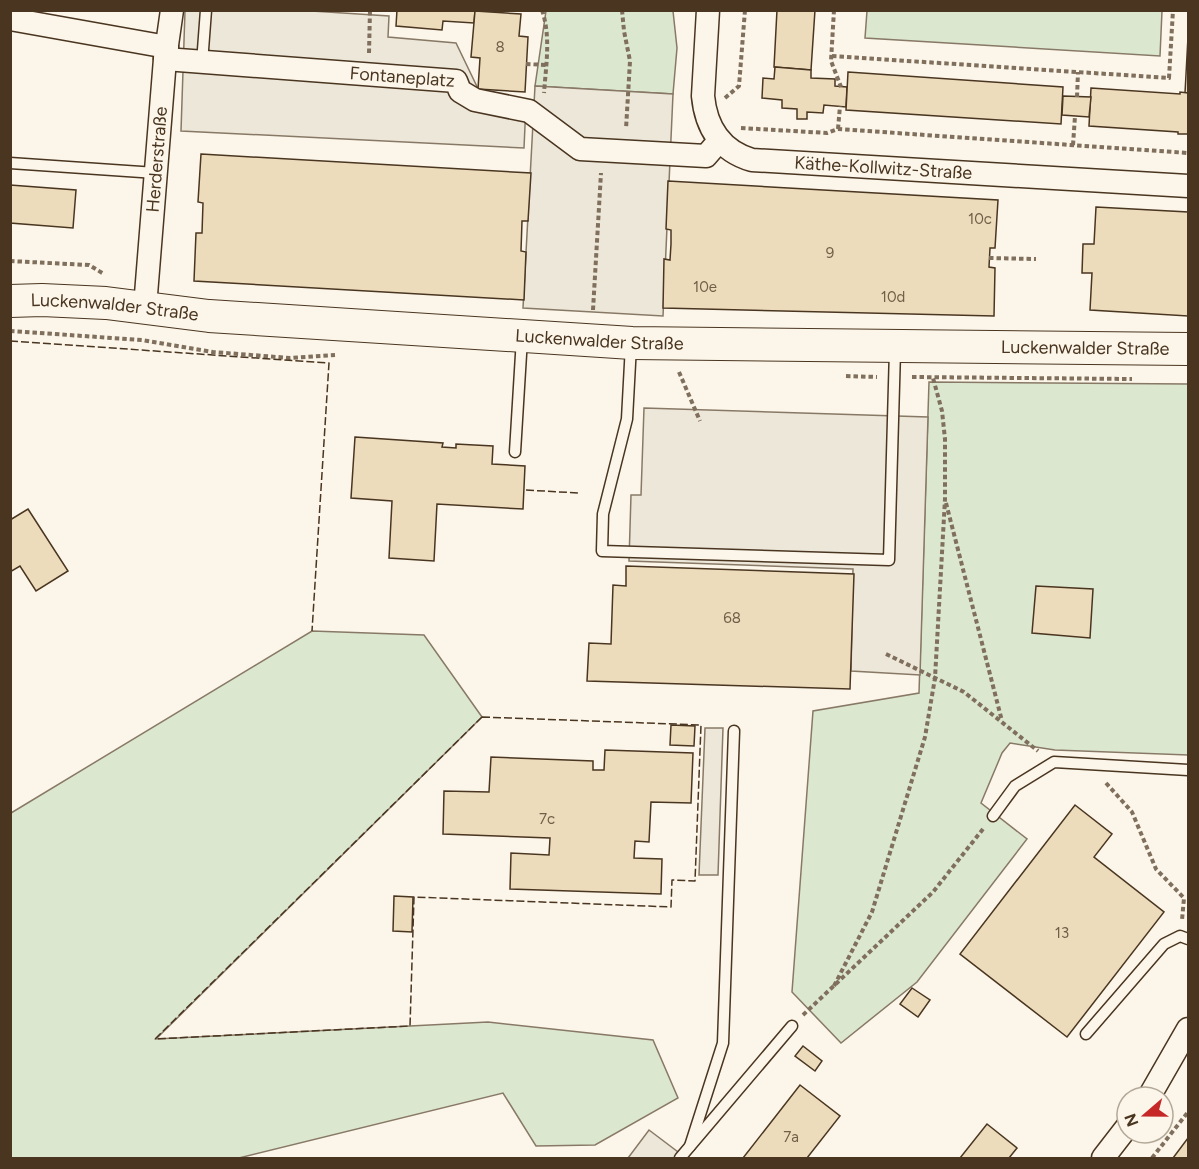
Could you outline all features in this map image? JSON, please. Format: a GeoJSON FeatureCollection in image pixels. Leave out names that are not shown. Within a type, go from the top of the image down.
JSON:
{"type":"FeatureCollection","features":[{"type":"Feature","properties":{"kind":"main road","name":"Luckenwalder Straße"},"geometry":{"type":"LineString","coordinates":[[10,301],[72,301],[146,294],[209,316],[632,343],[1188,350]]}},
{"type":"Feature","properties":{"kind":"street","name":"Herderstraße"},"geometry":{"type":"LineString","coordinates":[[146,294],[166,53],[172,10]]}},
{"type":"Feature","properties":{"kind":"street"},"geometry":{"type":"LineString","coordinates":[[708,10],[703,96],[708,121],[719,141]]}},
{"type":"Feature","properties":{"kind":"street","name":"Fontaneplatz"},"geometry":{"type":"LineString","coordinates":[[10,19],[202,63],[456,81],[460,91],[467,97],[529,111],[580,148],[706,156],[719,141]]}},
{"type":"Feature","properties":{"kind":"street","name":"Käthe-Kollwitz-Straße"},"geometry":{"type":"LineString","coordinates":[[719,141],[734,153],[752,160],[1188,186]]}},
{"type":"Feature","properties":{"kind":"street"},"geometry":{"type":"LineString","coordinates":[[1156,1085],[1188,1034]]}},
{"type":"Feature","properties":{"kind":"street"},"geometry":{"type":"LineString","coordinates":[[1103,1158],[1115,1142]]}},
{"type":"Feature","properties":{"kind":"lane"},"geometry":{"type":"LineString","coordinates":[[202,63],[206,10]]}},
{"type":"Feature","properties":{"kind":"lane"},"geometry":{"type":"LineString","coordinates":[[10,163],[156,173]]}},
{"type":"Feature","properties":{"kind":"lane"},"geometry":{"type":"LineString","coordinates":[[515,452],[522,337]]}},
{"type":"Feature","properties":{"kind":"lane"},"geometry":{"type":"LineString","coordinates":[[632,343],[627,418],[603,514],[602,551],[889,560],[895,346]]}},
{"type":"Feature","properties":{"kind":"lane"},"geometry":{"type":"LineString","coordinates":[[690,1146],[723,1043],[734,731]]}},
{"type":"Feature","properties":{"kind":"lane"},"geometry":{"type":"LineString","coordinates":[[993,816],[1016,786],[1054,762],[1188,770]]}},
{"type":"Feature","properties":{"kind":"lane"},"geometry":{"type":"LineString","coordinates":[[1086,1034],[1164,944],[1184,937]]}},
{"type":"Feature","properties":{"kind":"lane"},"geometry":{"type":"LineString","coordinates":[[680,1158],[792,1026]]}},
{"type":"Feature","properties":{"kind":"path"},"geometry":{"type":"LineString","coordinates":[[368,75],[370,10]]}},
{"type":"Feature","properties":{"kind":"path"},"geometry":{"type":"LineString","coordinates":[[542,10],[547,34],[543,121]]}},
{"type":"Feature","properties":{"kind":"path"},"geometry":{"type":"LineString","coordinates":[[622,10],[630,61],[625,151]]}},
{"type":"Feature","properties":{"kind":"path"},"geometry":{"type":"LineString","coordinates":[[722,101],[739,86],[745,10]]}},
{"type":"Feature","properties":{"kind":"path"},"geometry":{"type":"LineString","coordinates":[[834,10],[831,61],[841,87]]}},
{"type":"Feature","properties":{"kind":"path"},"geometry":{"type":"LineString","coordinates":[[832,56],[1169,78],[1173,10]]}},
{"type":"Feature","properties":{"kind":"path"},"geometry":{"type":"LineString","coordinates":[[526,64],[546,66]]}},
{"type":"Feature","properties":{"kind":"path"},"geometry":{"type":"LineString","coordinates":[[1077,97],[1078,72]]}},
{"type":"Feature","properties":{"kind":"path"},"geometry":{"type":"LineString","coordinates":[[838,129],[840,106]]}},
{"type":"Feature","properties":{"kind":"path"},"geometry":{"type":"LineString","coordinates":[[1073,145],[1075,116]]}},
{"type":"Feature","properties":{"kind":"path"},"geometry":{"type":"LineString","coordinates":[[719,141],[733,127],[827,134],[838,129],[1188,153]]}},
{"type":"Feature","properties":{"kind":"path"},"geometry":{"type":"LineString","coordinates":[[593,310],[602,150]]}},
{"type":"Feature","properties":{"kind":"path"},"geometry":{"type":"LineString","coordinates":[[989,258],[1036,259]]}},
{"type":"Feature","properties":{"kind":"path"},"geometry":{"type":"LineString","coordinates":[[10,261],[89,265],[146,294]]}},
{"type":"Feature","properties":{"kind":"path"},"geometry":{"type":"LineString","coordinates":[[581,309],[605,311]]}},
{"type":"Feature","properties":{"kind":"path"},"geometry":{"type":"LineString","coordinates":[[667,344],[700,421]]}},
{"type":"Feature","properties":{"kind":"path"},"geometry":{"type":"LineString","coordinates":[[834,986],[872,912],[925,737],[935,678],[945,499],[945,439],[942,411],[933,378]]}},
{"type":"Feature","properties":{"kind":"path"},"geometry":{"type":"LineString","coordinates":[[945,499],[1002,722]]}},
{"type":"Feature","properties":{"kind":"path"},"geometry":{"type":"LineString","coordinates":[[886,654],[964,692],[1054,762]]}},
{"type":"Feature","properties":{"kind":"path"},"geometry":{"type":"LineString","coordinates":[[1089,764],[1132,812],[1156,869],[1184,898],[1184,937]]}},
{"type":"Feature","properties":{"kind":"path"},"geometry":{"type":"LineString","coordinates":[[792,1026],[933,892],[993,816]]}},
{"type":"Feature","properties":{"kind":"path"},"geometry":{"type":"LineString","coordinates":[[1152,1158],[1188,1112]]}},
{"type":"Feature","properties":{"kind":"green space"},"geometry":{"type":"Polygon","coordinates":[[[546,11],[673,11],[677,48],[673,94],[535,86],[546,11]]]}},
{"type":"Feature","properties":{"kind":"green space"},"geometry":{"type":"Polygon","coordinates":[[[867,11],[1162,11],[1160,56],[865,38],[867,11]]]}},
{"type":"Feature","properties":{"kind":"green space"},"geometry":{"type":"Polygon","coordinates":[[[929,382],[1188,384],[1188,755],[1055,750],[1010,743],[1002,753],[981,803],[1027,839],[917,982],[841,1043],[792,992],[813,711],[919,693],[929,382]]]}},
{"type":"Feature","properties":{"kind":"green space"},"geometry":{"type":"Polygon","coordinates":[[[312,631],[424,635],[482,717],[156,1039],[488,1022],[653,1040],[678,1098],[595,1145],[536,1146],[503,1093],[239,1158],[11,1158],[11,813],[312,631]]]}},
{"type":"Feature","properties":{"kind":"shaded area"},"geometry":{"type":"Polygon","coordinates":[[[296,10],[389,16],[388,37],[456,43],[484,101],[526,104],[524,148],[181,131],[185,11],[296,10]]]}},
{"type":"Feature","properties":{"kind":"shaded area"},"geometry":{"type":"Polygon","coordinates":[[[535,86],[673,94],[663,316],[523,308],[535,86]]]}},
{"type":"Feature","properties":{"kind":"shaded area"},"geometry":{"type":"Polygon","coordinates":[[[644,408],[928,417],[920,675],[851,671],[853,569],[629,561],[631,495],[641,495],[644,408]]]}},
{"type":"Feature","properties":{"kind":"shaded area"},"geometry":{"type":"Polygon","coordinates":[[[705,728],[723,728],[718,875],[699,875],[705,728]]]}},
{"type":"Feature","properties":{"kind":"shaded area"},"geometry":{"type":"Polygon","coordinates":[[[649,1130],[686,1158],[628,1158],[649,1130]]]}},
{"type":"Feature","properties":{"kind":"building"},"geometry":{"type":"Polygon","coordinates":[[[397,10],[475,10],[474,23],[443,21],[442,30],[396,26],[397,10]]]}},
{"type":"Feature","properties":{"kind":"building"},"geometry":{"type":"Polygon","coordinates":[[[777,10],[815,10],[811,70],[774,67],[777,10]]]}},
{"type":"Feature","properties":{"kind":"building"},"geometry":{"type":"Polygon","coordinates":[[[475,11],[521,14],[519,36],[528,37],[525,92],[478,89],[480,58],[471,57],[475,11]]]}},
{"type":"Feature","properties":{"kind":"building"},"geometry":{"type":"Polygon","coordinates":[[[1188,37],[1188,93],[1185,93],[1188,37]]]}},
{"type":"Feature","properties":{"kind":"building"},"geometry":{"type":"Polygon","coordinates":[[[775,67],[811,70],[811,78],[835,79],[835,86],[847,87],[846,107],[824,105],[823,113],[807,112],[807,119],[797,119],[797,109],[782,108],[782,100],[762,98],[763,78],[774,79],[775,67]]]}},
{"type":"Feature","properties":{"kind":"building"},"geometry":{"type":"Polygon","coordinates":[[[848,72],[1063,87],[1061,124],[846,110],[848,72]]]}},
{"type":"Feature","properties":{"kind":"building"},"geometry":{"type":"Polygon","coordinates":[[[1091,88],[1188,93],[1188,134],[1089,126],[1091,88]]]}},
{"type":"Feature","properties":{"kind":"building"},"geometry":{"type":"Polygon","coordinates":[[[1063,96],[1091,97],[1089,117],[1062,115],[1063,96]]]}},
{"type":"Feature","properties":{"kind":"building"},"geometry":{"type":"Polygon","coordinates":[[[201,154],[531,173],[528,221],[522,221],[521,251],[526,252],[524,300],[194,281],[196,233],[202,233],[203,203],[198,202],[201,154]]]}},
{"type":"Feature","properties":{"kind":"building"},"geometry":{"type":"Polygon","coordinates":[[[668,181],[998,200],[995,248],[990,248],[989,267],[995,268],[994,316],[663,308],[664,259],[670,260],[671,244],[671,230],[666,229],[668,181]]]}},
{"type":"Feature","properties":{"kind":"building"},"geometry":{"type":"Polygon","coordinates":[[[10,185],[76,190],[73,228],[10,223],[10,185]]]}},
{"type":"Feature","properties":{"kind":"building"},"geometry":{"type":"Polygon","coordinates":[[[1096,207],[1188,212],[1188,316],[1090,310],[1092,273],[1082,273],[1083,244],[1094,244],[1096,207]]]}},
{"type":"Feature","properties":{"kind":"building"},"geometry":{"type":"Polygon","coordinates":[[[355,437],[443,443],[442,447],[456,448],[456,444],[493,446],[492,464],[525,466],[523,509],[437,504],[434,561],[389,558],[392,501],[351,498],[355,437]]]}},
{"type":"Feature","properties":{"kind":"building"},"geometry":{"type":"Polygon","coordinates":[[[28,509],[68,571],[36,591],[20,566],[10,572],[10,520],[28,509]]]}},
{"type":"Feature","properties":{"kind":"building"},"geometry":{"type":"Polygon","coordinates":[[[626,566],[854,574],[850,689],[587,681],[589,643],[611,644],[613,585],[626,586],[626,566]]]}},
{"type":"Feature","properties":{"kind":"building"},"geometry":{"type":"Polygon","coordinates":[[[1036,586],[1093,589],[1090,638],[1032,633],[1036,586]]]}},
{"type":"Feature","properties":{"kind":"building"},"geometry":{"type":"Polygon","coordinates":[[[671,725],[695,726],[694,746],[670,745],[671,725]]]}},
{"type":"Feature","properties":{"kind":"building"},"geometry":{"type":"Polygon","coordinates":[[[605,750],[693,753],[691,803],[651,802],[649,842],[635,841],[634,858],[662,859],[661,894],[510,889],[511,853],[549,855],[550,838],[443,834],[444,791],[489,792],[491,757],[593,761],[593,770],[604,770],[605,750]]]}},
{"type":"Feature","properties":{"kind":"building"},"geometry":{"type":"Polygon","coordinates":[[[1075,805],[1112,834],[1094,857],[1164,912],[1067,1037],[960,954],[1075,805]]]}},
{"type":"Feature","properties":{"kind":"building"},"geometry":{"type":"Polygon","coordinates":[[[394,896],[413,897],[412,932],[393,931],[394,896]]]}},
{"type":"Feature","properties":{"kind":"building"},"geometry":{"type":"Polygon","coordinates":[[[912,988],[930,1000],[918,1017],[900,1004],[912,988]]]}},
{"type":"Feature","properties":{"kind":"building"},"geometry":{"type":"Polygon","coordinates":[[[803,1046],[822,1061],[815,1071],[795,1056],[803,1046]]]}},
{"type":"Feature","properties":{"kind":"building"},"geometry":{"type":"Polygon","coordinates":[[[800,1085],[840,1116],[807,1158],[743,1158],[800,1085]]]}},
{"type":"Feature","properties":{"kind":"building"},"geometry":{"type":"Polygon","coordinates":[[[987,1124],[1017,1148],[1009,1158],[960,1158],[987,1124]]]}},
{"type":"Feature","properties":{"kind":"building"},"geometry":{"type":"Polygon","coordinates":[[[1188,1138],[1188,1158],[1173,1158],[1188,1138]]]}},
{"type":"Feature","properties":{"kind":"fence"},"geometry":{"type":"LineString","coordinates":[[10,341],[329,363],[312,631]]}},
{"type":"Feature","properties":{"kind":"fence"},"geometry":{"type":"LineString","coordinates":[[526,490],[578,493]]}},
{"type":"Feature","properties":{"kind":"fence"},"geometry":{"type":"LineString","coordinates":[[482,717],[701,725],[695,881],[672,880],[671,907],[414,897],[410,1026],[155,1039],[482,717]]}}]}
